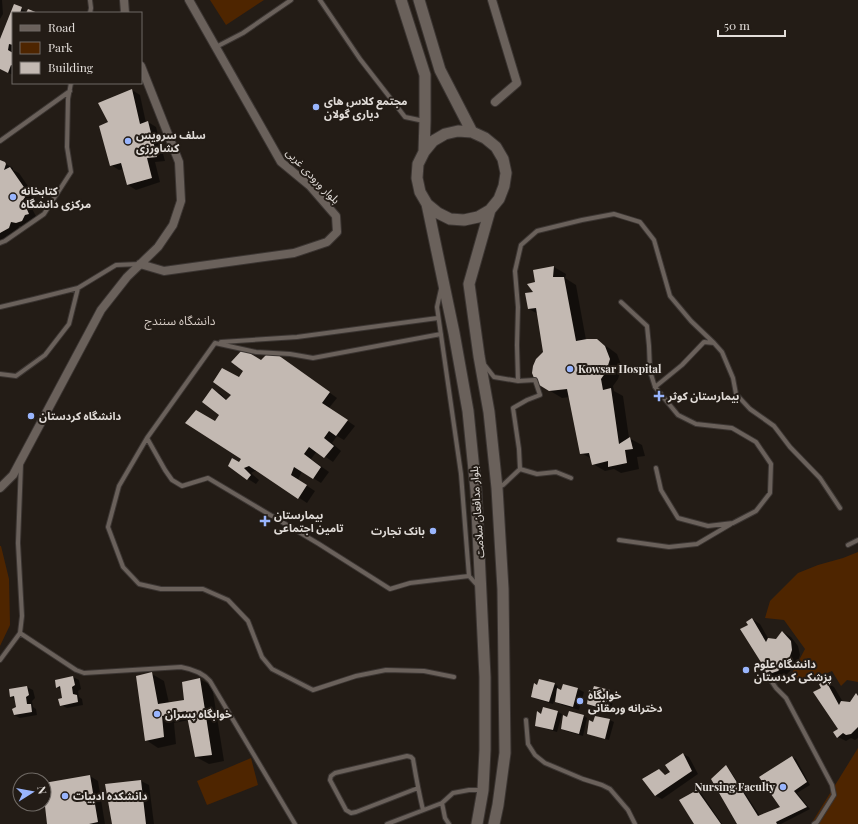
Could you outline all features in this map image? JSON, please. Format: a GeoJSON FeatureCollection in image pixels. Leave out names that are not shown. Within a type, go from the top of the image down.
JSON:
{"type":"FeatureCollection","features":[{"type":"Feature","properties":{"kind":"main road"},"geometry":{"type":"LineString","coordinates":[[400,0],[425,75],[424,152]]}},
{"type":"Feature","properties":{"kind":"main road"},"geometry":{"type":"LineString","coordinates":[[419,0],[440,70],[472,132]]}},
{"type":"Feature","properties":{"kind":"main road"},"geometry":{"type":"LineString","coordinates":[[458,131],[472,132],[485,138],[496,147],[503,159],[506,173],[504,186],[499,199],[490,210],[478,217],[464,220],[450,219],[438,213],[427,204],[420,192],[417,178],[418,164],[424,152],[433,141],[445,134],[458,131]]}},
{"type":"Feature","properties":{"kind":"main road","name":"بلوار مدافعان سلامت"},"geometry":{"type":"LineString","coordinates":[[427,204],[454,333],[468,411],[476,490],[485,677],[485,750],[483,790],[476,824]]}},
{"type":"Feature","properties":{"kind":"main road","name":"بلوار مدافعان سلامت"},"geometry":{"type":"LineString","coordinates":[[490,210],[469,284],[479,356],[489,412],[497,488],[503,590],[505,753],[494,824]]}},
{"type":"Feature","properties":{"kind":"street"},"geometry":{"type":"LineString","coordinates":[[124,0],[125,12]]}},
{"type":"Feature","properties":{"kind":"street","name":"بلوار ورودی غربی"},"geometry":{"type":"LineString","coordinates":[[140,264],[164,271],[294,253],[327,242],[337,232],[336,216],[310,186],[281,162],[189,0]]}},
{"type":"Feature","properties":{"kind":"street"},"geometry":{"type":"LineString","coordinates":[[492,0],[517,83],[495,102]]}},
{"type":"Feature","properties":{"kind":"street"},"geometry":{"type":"LineString","coordinates":[[0,488],[13,475],[101,310],[127,277],[158,247],[173,225],[181,201],[179,162],[142,69]]}},
{"type":"Feature","properties":{"kind":"lane"},"geometry":{"type":"LineString","coordinates":[[90,0],[90,12]]}},
{"type":"Feature","properties":{"kind":"lane"},"geometry":{"type":"LineString","coordinates":[[216,47],[243,33],[291,0]]}},
{"type":"Feature","properties":{"kind":"lane"},"geometry":{"type":"LineString","coordinates":[[320,0],[360,59],[405,117],[425,121]]}},
{"type":"Feature","properties":{"kind":"lane"},"geometry":{"type":"LineString","coordinates":[[0,243],[44,214],[71,172],[67,147],[68,99],[71,84]]}},
{"type":"Feature","properties":{"kind":"lane"},"geometry":{"type":"LineString","coordinates":[[0,140],[70,91]]}},
{"type":"Feature","properties":{"kind":"lane"},"geometry":{"type":"LineString","coordinates":[[518,381],[518,307],[515,271],[521,245],[537,231],[582,220],[614,214],[640,222],[654,240],[670,296],[691,321],[722,352],[733,378],[736,394],[750,409],[774,426],[790,447],[820,478],[840,508]]}},
{"type":"Feature","properties":{"kind":"lane"},"geometry":{"type":"LineString","coordinates":[[0,307],[78,288],[116,264],[140,264]]}},
{"type":"Feature","properties":{"kind":"lane"},"geometry":{"type":"LineString","coordinates":[[443,281],[437,307],[461,474],[469,576],[481,590]]}},
{"type":"Feature","properties":{"kind":"lane"},"geometry":{"type":"LineString","coordinates":[[0,374],[16,376],[45,355],[69,324],[78,288]]}},
{"type":"Feature","properties":{"kind":"lane"},"geometry":{"type":"LineString","coordinates":[[619,540],[668,547],[697,544],[756,511],[770,493],[771,464],[756,442],[732,428],[696,424],[678,415],[655,387],[650,371],[647,326],[621,302]]}},
{"type":"Feature","properties":{"kind":"lane"},"geometry":{"type":"LineString","coordinates":[[215,343],[297,338],[438,318]]}},
{"type":"Feature","properties":{"kind":"lane"},"geometry":{"type":"LineString","coordinates":[[215,343],[256,352],[290,354],[313,358],[441,334]]}},
{"type":"Feature","properties":{"kind":"lane"},"geometry":{"type":"LineString","coordinates":[[655,387],[682,365],[704,342],[714,343]]}},
{"type":"Feature","properties":{"kind":"lane"},"geometry":{"type":"LineString","coordinates":[[215,343],[147,438],[119,486],[108,528],[123,567],[139,584],[161,589],[203,589],[228,600],[248,621],[262,657],[272,669],[313,690],[356,676],[386,670],[424,672],[454,677]]}},
{"type":"Feature","properties":{"kind":"lane"},"geometry":{"type":"LineString","coordinates":[[479,356],[494,377],[518,381],[535,380],[540,395],[512,408],[519,449],[520,469],[503,485],[497,488]]}},
{"type":"Feature","properties":{"kind":"lane"},"geometry":{"type":"LineString","coordinates":[[147,438],[172,480],[182,486],[208,478],[319,544],[390,589],[410,583],[469,576]]}},
{"type":"Feature","properties":{"kind":"lane"},"geometry":{"type":"LineString","coordinates":[[0,660],[20,633],[22,616],[18,544],[21,460]]}},
{"type":"Feature","properties":{"kind":"lane"},"geometry":{"type":"LineString","coordinates":[[656,468],[661,490],[678,518],[708,526],[733,523]]}},
{"type":"Feature","properties":{"kind":"lane"},"geometry":{"type":"LineString","coordinates":[[520,469],[538,474],[556,472],[571,478]]}},
{"type":"Feature","properties":{"kind":"lane"},"geometry":{"type":"LineString","coordinates":[[848,545],[858,540]]}},
{"type":"Feature","properties":{"kind":"lane"},"geometry":{"type":"LineString","coordinates":[[20,633],[76,670],[84,673],[181,667],[189,668],[205,675],[295,824]]}},
{"type":"Feature","properties":{"kind":"lane"},"geometry":{"type":"LineString","coordinates":[[768,676],[776,688],[786,698],[832,785],[834,795],[817,822],[814,824]]}},
{"type":"Feature","properties":{"kind":"lane"},"geometry":{"type":"LineString","coordinates":[[526,720],[528,744],[535,755],[546,763],[610,789],[628,810],[635,824]]}},
{"type":"Feature","properties":{"kind":"lane"},"geometry":{"type":"LineString","coordinates":[[418,788],[351,813],[346,810],[330,780],[331,776],[335,773],[407,756],[411,757],[413,759],[423,810]]}},
{"type":"Feature","properties":{"kind":"lane"},"geometry":{"type":"LineString","coordinates":[[387,824],[442,804],[453,793],[468,790],[483,790]]}},
{"type":"Feature","properties":{"kind":"lane"},"geometry":{"type":"LineString","coordinates":[[442,804],[445,818],[449,824]]}},
{"type":"Feature","properties":{"kind":"green space"},"geometry":{"type":"Polygon","coordinates":[[[210,0],[264,0],[226,25],[210,0]]]}},
{"type":"Feature","properties":{"kind":"green space"},"geometry":{"type":"Polygon","coordinates":[[[0,546],[9,579],[10,625],[0,646],[0,546]]]}},
{"type":"Feature","properties":{"kind":"green space"},"geometry":{"type":"Polygon","coordinates":[[[858,552],[858,682],[847,680],[841,686],[832,671],[806,682],[789,679],[805,649],[784,620],[765,618],[770,601],[798,573],[858,552]]]}},
{"type":"Feature","properties":{"kind":"green space"},"geometry":{"type":"Polygon","coordinates":[[[858,748],[858,824],[811,824],[858,748]]]}},
{"type":"Feature","properties":{"kind":"green space"},"geometry":{"type":"Polygon","coordinates":[[[251,758],[258,785],[207,805],[197,781],[251,758]]]}},
{"type":"Feature","properties":{"kind":"building"},"geometry":{"type":"Polygon","coordinates":[[[14,4],[22,7],[20,12],[12,12],[12,45],[9,44],[8,50],[12,52],[12,66],[8,73],[0,69],[0,39],[14,4]]]}},
{"type":"Feature","properties":{"kind":"building"},"geometry":{"type":"Polygon","coordinates":[[[28,9],[36,12],[26,12],[28,9]]]}},
{"type":"Feature","properties":{"kind":"building","name":"سلف سرویس کشاورزی"},"geometry":{"type":"Polygon","coordinates":[[[132,89],[140,124],[148,121],[157,157],[147,158],[152,178],[127,185],[121,163],[110,166],[99,126],[108,122],[98,103],[132,89]]]}},
{"type":"Feature","properties":{"kind":"building","name":"کتابخانه مرکزی دانشگاه"},"geometry":{"type":"Polygon","coordinates":[[[0,160],[6,164],[4,170],[10,167],[28,193],[23,200],[29,214],[25,215],[22,221],[16,223],[11,222],[9,228],[0,233],[0,160]]]}},
{"type":"Feature","properties":{"kind":"building","name":"Kowsar Hospital"},"geometry":{"type":"Polygon","coordinates":[[[554,266],[553,277],[564,277],[576,341],[597,339],[605,346],[610,359],[606,372],[601,379],[603,390],[611,388],[619,444],[630,437],[633,449],[625,450],[627,463],[608,467],[608,461],[592,465],[589,453],[580,454],[567,389],[549,391],[536,383],[532,373],[536,359],[543,352],[536,308],[528,309],[525,293],[533,292],[527,284],[535,282],[533,270],[554,266]]]}},
{"type":"Feature","properties":{"kind":"building"},"geometry":{"type":"Polygon","coordinates":[[[243,349],[261,360],[271,350],[330,392],[322,403],[348,420],[336,436],[329,431],[324,438],[334,446],[324,458],[309,447],[304,454],[321,467],[313,479],[294,467],[291,475],[307,485],[298,499],[249,466],[244,468],[251,475],[247,480],[228,466],[232,458],[239,462],[241,459],[185,423],[196,410],[215,421],[219,415],[202,402],[212,388],[226,400],[231,395],[213,382],[222,368],[239,377],[243,371],[231,362],[243,349]]]}},
{"type":"Feature","properties":{"kind":"building"},"geometry":{"type":"Polygon","coordinates":[[[752,618],[766,642],[768,638],[776,639],[782,631],[791,641],[792,650],[790,656],[786,663],[778,671],[772,673],[770,671],[763,675],[760,669],[764,667],[740,629],[748,625],[746,622],[752,618]]]}},
{"type":"Feature","properties":{"kind":"building","name":"خوابگاه پسران"},"geometry":{"type":"Polygon","coordinates":[[[152,672],[158,704],[184,700],[182,682],[200,678],[212,755],[195,757],[186,711],[162,716],[164,737],[145,741],[136,676],[152,672]]]}},
{"type":"Feature","properties":{"kind":"building"},"geometry":{"type":"Polygon","coordinates":[[[73,676],[75,685],[72,687],[73,694],[77,695],[78,702],[60,706],[58,699],[62,698],[60,686],[56,688],[55,680],[73,676]]]}},
{"type":"Feature","properties":{"kind":"building"},"geometry":{"type":"Polygon","coordinates":[[[539,679],[555,683],[549,702],[531,697],[534,683],[537,685],[539,679]]]}},
{"type":"Feature","properties":{"kind":"building"},"geometry":{"type":"Polygon","coordinates":[[[826,681],[839,705],[841,701],[850,702],[856,693],[858,696],[858,727],[851,734],[846,735],[843,733],[837,738],[833,732],[838,729],[813,692],[821,688],[819,684],[826,681]]]}},
{"type":"Feature","properties":{"kind":"building"},"geometry":{"type":"Polygon","coordinates":[[[563,684],[578,688],[573,707],[555,702],[557,688],[561,690],[563,684]]]}},
{"type":"Feature","properties":{"kind":"building"},"geometry":{"type":"Polygon","coordinates":[[[27,686],[29,695],[26,697],[27,704],[31,704],[32,712],[14,715],[12,709],[16,707],[14,696],[10,697],[9,689],[27,686]]]}},
{"type":"Feature","properties":{"kind":"building"},"geometry":{"type":"Polygon","coordinates":[[[594,686],[610,690],[604,709],[587,704],[589,690],[592,692],[594,686]]]}},
{"type":"Feature","properties":{"kind":"building"},"geometry":{"type":"Polygon","coordinates":[[[543,707],[558,711],[553,730],[535,726],[537,711],[541,714],[543,707]]]}},
{"type":"Feature","properties":{"kind":"building"},"geometry":{"type":"Polygon","coordinates":[[[569,711],[584,715],[579,734],[561,729],[563,715],[567,717],[569,711]]]}},
{"type":"Feature","properties":{"kind":"building"},"geometry":{"type":"Polygon","coordinates":[[[595,716],[610,719],[605,739],[587,734],[589,720],[593,722],[595,716]]]}},
{"type":"Feature","properties":{"kind":"building"},"geometry":{"type":"Polygon","coordinates":[[[683,753],[692,771],[655,796],[642,779],[659,769],[665,775],[670,772],[665,765],[683,753]]]}},
{"type":"Feature","properties":{"kind":"building","name":"Nursing Faculty"},"geometry":{"type":"Polygon","coordinates":[[[792,756],[807,782],[794,791],[807,807],[776,822],[777,824],[737,824],[711,779],[726,765],[758,816],[780,807],[759,777],[792,756]]]}},
{"type":"Feature","properties":{"kind":"building"},"geometry":{"type":"Polygon","coordinates":[[[90,775],[98,822],[89,824],[47,824],[46,812],[52,812],[52,782],[90,775]]]}},
{"type":"Feature","properties":{"kind":"building"},"geometry":{"type":"Polygon","coordinates":[[[141,780],[146,824],[112,824],[105,784],[141,780]]]}},
{"type":"Feature","properties":{"kind":"building","name":"Nursing Faculty"},"geometry":{"type":"Polygon","coordinates":[[[697,790],[721,824],[694,824],[679,800],[697,790]]]}},
{"type":"Feature","properties":{"kind":"place","name":"مجتمع کلاس های دیاری گولان"},"geometry":{"type":"Point","coordinates":[316,107]}},
{"type":"Feature","properties":{"kind":"place","name":"سلف سرویس کشاورزی"},"geometry":{"type":"Point","coordinates":[128,141]}},
{"type":"Feature","properties":{"kind":"place","name":"کتابخانه مرکزی دانشگاه"},"geometry":{"type":"Point","coordinates":[13,197]}},
{"type":"Feature","properties":{"kind":"place","name":"Kowsar Hospital"},"geometry":{"type":"Point","coordinates":[570,369]}},
{"type":"Feature","properties":{"kind":"place","name":"بیمارستان کوثر"},"geometry":{"type":"Point","coordinates":[659,396]}},
{"type":"Feature","properties":{"kind":"place","name":"دانشگاه کردستان"},"geometry":{"type":"Point","coordinates":[31,416]}},
{"type":"Feature","properties":{"kind":"place","name":"بیمارستان تامین اجتماعی"},"geometry":{"type":"Point","coordinates":[265,521]}},
{"type":"Feature","properties":{"kind":"place","name":"بانک تجارت"},"geometry":{"type":"Point","coordinates":[433,531]}},
{"type":"Feature","properties":{"kind":"place","name":"دانشگاه علوم پزشکی کردستان"},"geometry":{"type":"Point","coordinates":[746,670]}},
{"type":"Feature","properties":{"kind":"place","name":"خوابگاه دخترانه ورمقانی"},"geometry":{"type":"Point","coordinates":[580,701]}},
{"type":"Feature","properties":{"kind":"place","name":"خوابگاه پسران"},"geometry":{"type":"Point","coordinates":[157,714]}},
{"type":"Feature","properties":{"kind":"place","name":"Nursing Faculty"},"geometry":{"type":"Point","coordinates":[783,787]}},
{"type":"Feature","properties":{"kind":"place","name":"دانشکده ادبیات"},"geometry":{"type":"Point","coordinates":[65,796]}},
{"type":"Feature","properties":{"kind":"district","name":"دانشگاه سنندج"},"geometry":{"type":"Point","coordinates":[180,321]}}]}
